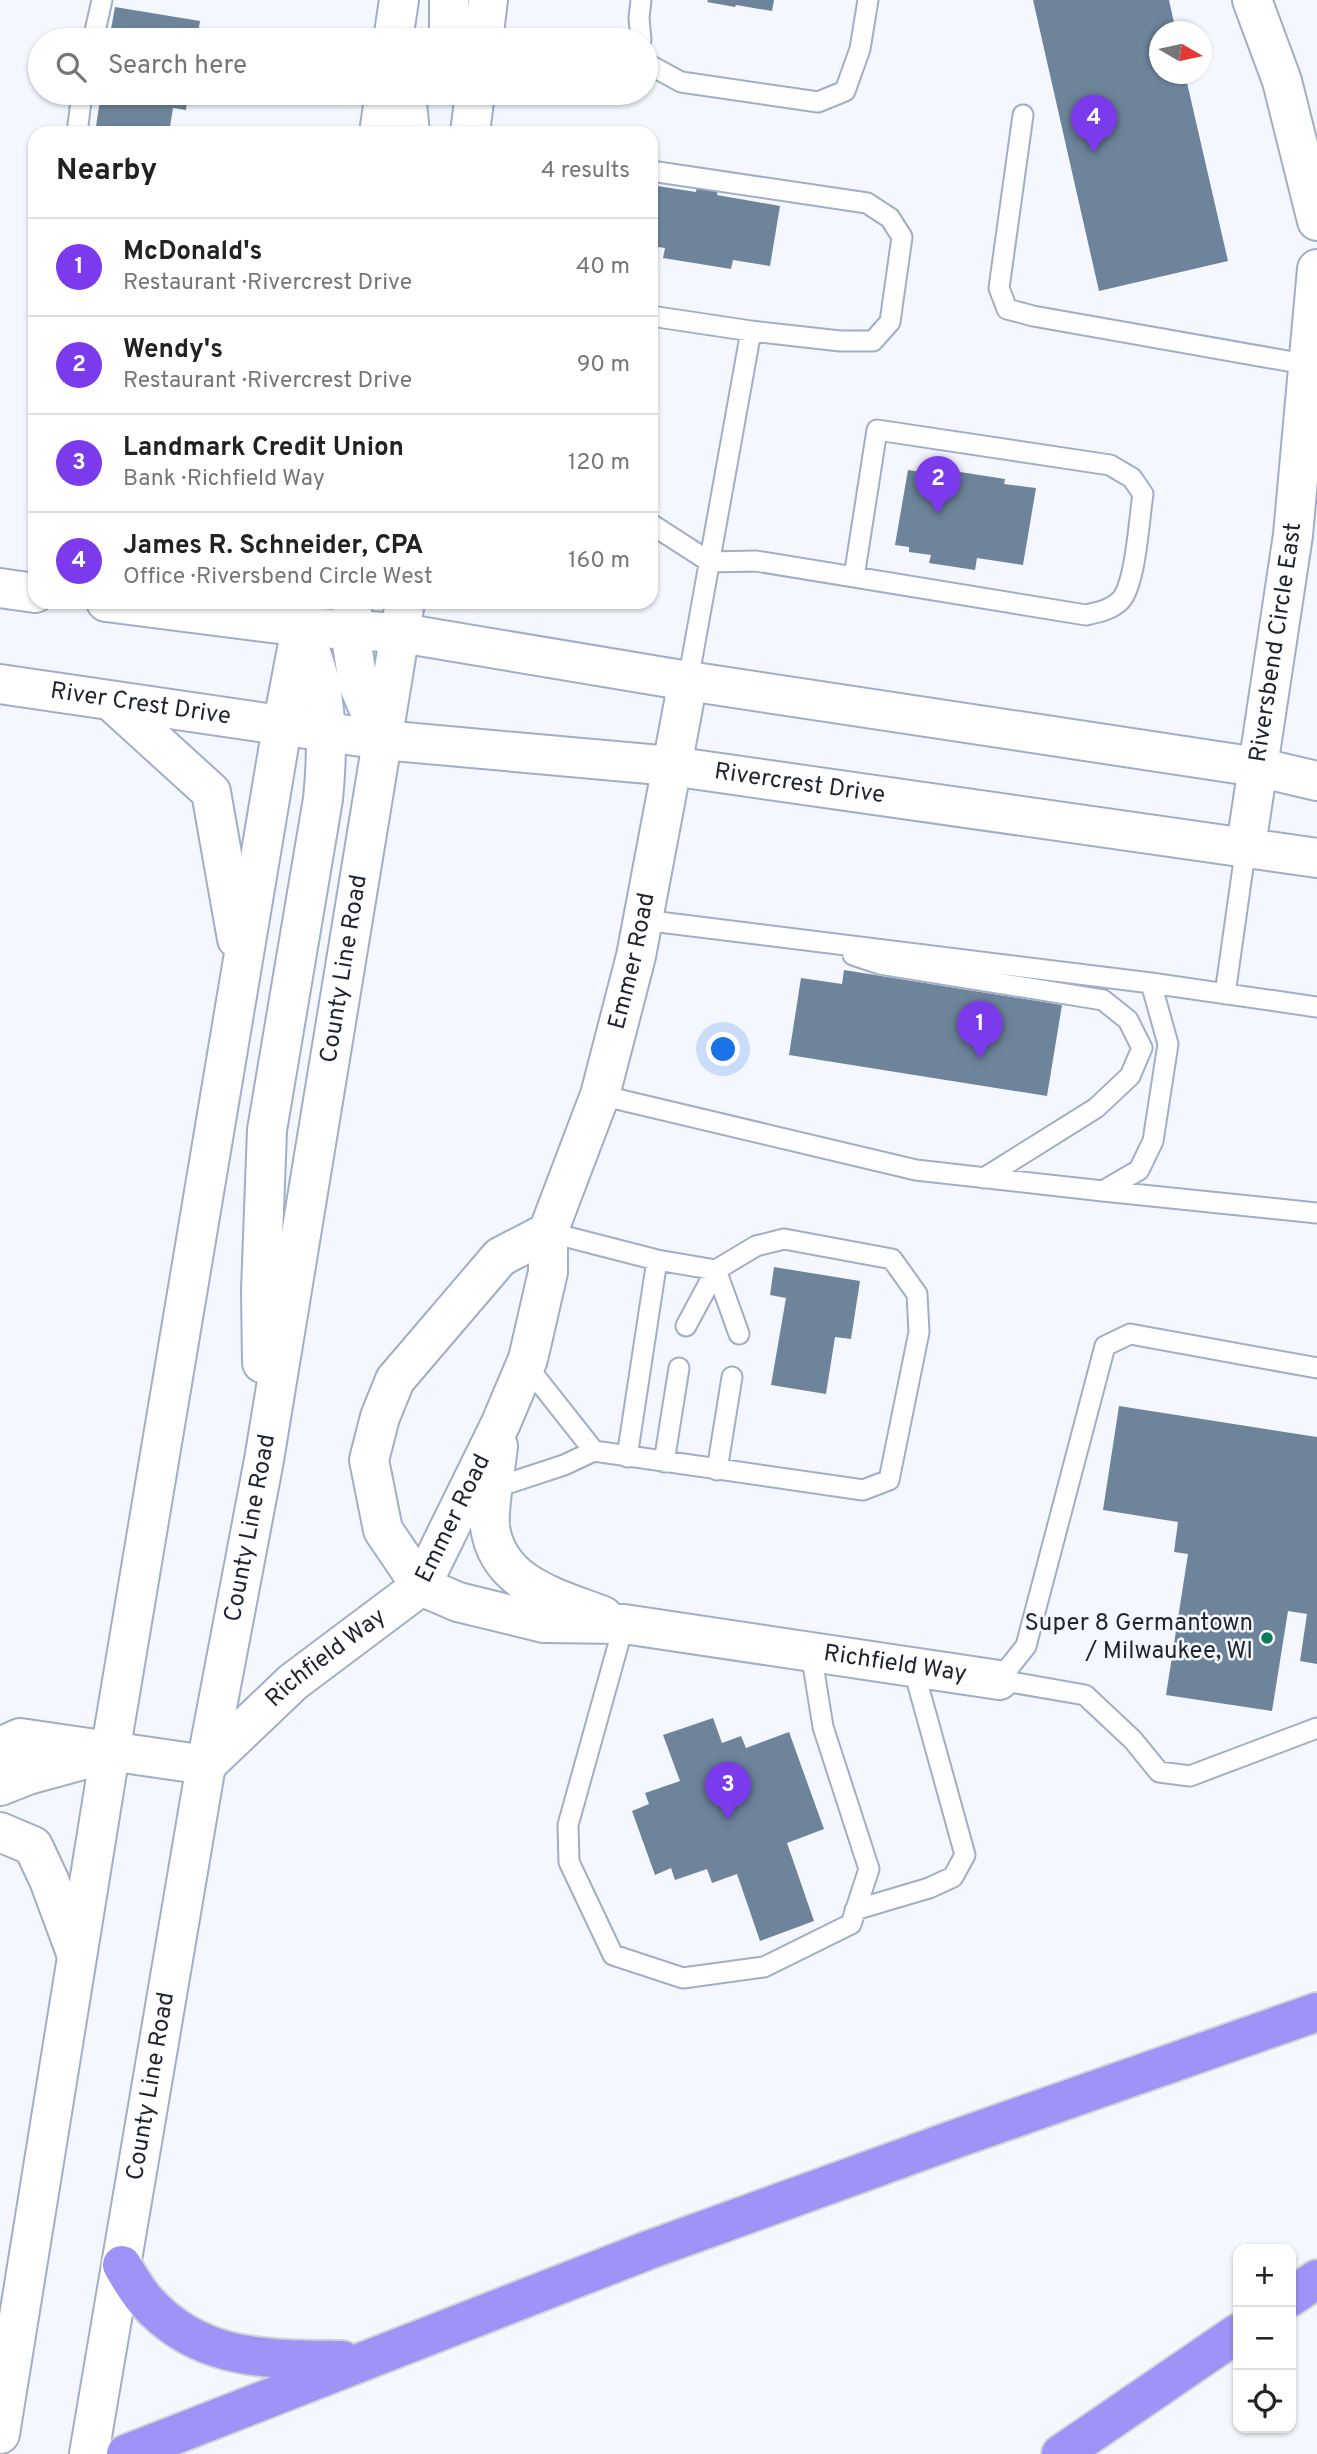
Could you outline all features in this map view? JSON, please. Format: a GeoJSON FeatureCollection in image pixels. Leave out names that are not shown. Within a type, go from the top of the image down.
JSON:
{"type":"FeatureCollection","features":[{"type":"Feature","properties":{"kind":"highway"},"geometry":{"type":"LineString","coordinates":[[126,2454],[646,2251],[1317,2012]]}},
{"type":"Feature","properties":{"kind":"highway"},"geometry":{"type":"LineString","coordinates":[[122,2265],[145,2301],[172,2326],[214,2349],[264,2359],[362,2360]]}},
{"type":"Feature","properties":{"kind":"highway"},"geometry":{"type":"LineString","coordinates":[[1296,2294],[1317,2280]]}},
{"type":"Feature","properties":{"kind":"highway"},"geometry":{"type":"LineString","coordinates":[[1061,2454],[1233,2336]]}},
{"type":"Feature","properties":{"kind":"street"},"geometry":{"type":"LineString","coordinates":[[449,0],[449,28]]}},
{"type":"Feature","properties":{"kind":"street"},"geometry":{"type":"LineString","coordinates":[[484,28],[488,0]]}},
{"type":"Feature","properties":{"kind":"street"},"geometry":{"type":"LineString","coordinates":[[1252,0],[1282,81],[1317,221]]}},
{"type":"Feature","properties":{"kind":"street"},"geometry":{"type":"LineString","coordinates":[[380,126],[383,105]]}},
{"type":"Feature","properties":{"kind":"street"},"geometry":{"type":"LineString","coordinates":[[407,105],[409,126]]}},
{"type":"Feature","properties":{"kind":"street"},"geometry":{"type":"LineString","coordinates":[[450,105],[451,126]]}},
{"type":"Feature","properties":{"kind":"street"},"geometry":{"type":"LineString","coordinates":[[471,126],[474,105]]}},
{"type":"Feature","properties":{"kind":"street","name":"Riversbend Circle East"},"geometry":{"type":"LineString","coordinates":[[1246,846],[1293,536],[1317,269]]}},
{"type":"Feature","properties":{"kind":"street"},"geometry":{"type":"LineString","coordinates":[[0,588],[28,592]]}},
{"type":"Feature","properties":{"kind":"street"},"geometry":{"type":"LineString","coordinates":[[213,609],[403,618],[688,681],[1257,767],[1317,780]]}},
{"type":"Feature","properties":{"kind":"street"},"geometry":{"type":"LineString","coordinates":[[0,2434],[110,1753],[282,727],[304,615]]}},
{"type":"Feature","properties":{"kind":"street"},"geometry":{"type":"LineString","coordinates":[[264,1460],[261,1290],[267,1130],[323,799],[327,761],[320,682],[304,615]]}},
{"type":"Feature","properties":{"kind":"street"},"geometry":{"type":"LineString","coordinates":[[352,616],[358,684],[382,740]]}},
{"type":"Feature","properties":{"kind":"street","name":"County Line Road"},"geometry":{"type":"LineString","coordinates":[[89,2454],[206,1765],[264,1460],[403,618]]}},
{"type":"Feature","properties":{"kind":"street","name":"Emmer Road"},"geometry":{"type":"LineString","coordinates":[[548,1232],[500,1257],[395,1380],[380,1418],[369,1460],[383,1530],[421,1586],[526,1365],[548,1272],[548,1232],[600,1096],[636,956],[688,681]]}},
{"type":"Feature","properties":{"kind":"street","name":"River Crest Drive"},"geometry":{"type":"LineString","coordinates":[[0,684],[282,727]]}},
{"type":"Feature","properties":{"kind":"street"},"geometry":{"type":"LineString","coordinates":[[111,701],[211,792],[242,968]]}},
{"type":"Feature","properties":{"kind":"street","name":"Rivercrest Drive"},"geometry":{"type":"LineString","coordinates":[[282,727],[382,740],[671,766],[1317,858]]}},
{"type":"Feature","properties":{"kind":"street","name":"Richfield Way"},"geometry":{"type":"LineString","coordinates":[[500,1423],[490,1525],[496,1550],[506,1565],[529,1587],[624,1624]]}},
{"type":"Feature","properties":{"kind":"street","name":"Richfield Way"},"geometry":{"type":"LineString","coordinates":[[206,1765],[293,1682],[421,1586],[458,1602],[544,1623],[624,1624],[999,1680]]}},
{"type":"Feature","properties":{"kind":"street"},"geometry":{"type":"LineString","coordinates":[[0,1747],[20,1738],[206,1765]]}},
{"type":"Feature","properties":{"kind":"street"},"geometry":{"type":"LineString","coordinates":[[0,1786],[28,1775],[110,1753]]}},
{"type":"Feature","properties":{"kind":"street"},"geometry":{"type":"LineString","coordinates":[[0,1832],[33,1846],[49,1880],[78,1958]]}},
{"type":"Feature","properties":{"kind":"lane"},"geometry":{"type":"LineString","coordinates":[[96,28],[102,0]]}},
{"type":"Feature","properties":{"kind":"lane"},"geometry":{"type":"LineString","coordinates":[[640,28],[641,0]]}},
{"type":"Feature","properties":{"kind":"lane"},"geometry":{"type":"LineString","coordinates":[[658,70],[681,82],[818,102],[845,91],[860,49],[868,0]]}},
{"type":"Feature","properties":{"kind":"lane"},"geometry":{"type":"LineString","coordinates":[[78,126],[80,105]]}},
{"type":"Feature","properties":{"kind":"lane"},"geometry":{"type":"LineString","coordinates":[[1023,115],[999,288],[1007,309],[1033,316],[1310,365]]}},
{"type":"Feature","properties":{"kind":"lane"},"geometry":{"type":"LineString","coordinates":[[658,173],[867,203],[890,218],[902,237],[890,322],[873,341],[840,341],[658,317]]}},
{"type":"Feature","properties":{"kind":"lane"},"geometry":{"type":"LineString","coordinates":[[688,681],[751,331]]}},
{"type":"Feature","properties":{"kind":"lane"},"geometry":{"type":"LineString","coordinates":[[658,529],[710,562],[756,561],[1086,615],[1110,609],[1122,599],[1130,581],[1143,494],[1132,478],[1110,466],[877,430],[854,577]]}},
{"type":"Feature","properties":{"kind":"lane"},"geometry":{"type":"LineString","coordinates":[[1225,994],[1246,846]]}},
{"type":"Feature","properties":{"kind":"lane"},"geometry":{"type":"LineString","coordinates":[[643,920],[1317,1007]]}},
{"type":"Feature","properties":{"kind":"lane"},"geometry":{"type":"LineString","coordinates":[[811,941],[880,964],[1103,1000],[1129,1020],[1142,1048],[1130,1076],[1096,1108],[984,1178]]}},
{"type":"Feature","properties":{"kind":"lane"},"geometry":{"type":"LineString","coordinates":[[1103,1191],[1139,1170],[1153,1142],[1168,1044],[1151,984]]}},
{"type":"Feature","properties":{"kind":"lane"},"geometry":{"type":"LineString","coordinates":[[600,1096],[916,1171],[1317,1213]]}},
{"type":"Feature","properties":{"kind":"lane"},"geometry":{"type":"LineString","coordinates":[[548,1232],[657,1260],[716,1270]]}},
{"type":"Feature","properties":{"kind":"lane"},"geometry":{"type":"LineString","coordinates":[[494,1488],[564,1465],[594,1451],[863,1490],[889,1480],[919,1332],[917,1294],[892,1259],[785,1239],[756,1246],[716,1270],[686,1326]]}},
{"type":"Feature","properties":{"kind":"lane"},"geometry":{"type":"LineString","coordinates":[[628,1457],[657,1260]]}},
{"type":"Feature","properties":{"kind":"lane"},"geometry":{"type":"LineString","coordinates":[[716,1270],[738,1335]]}},
{"type":"Feature","properties":{"kind":"lane"},"geometry":{"type":"LineString","coordinates":[[1317,1368],[1130,1335],[1105,1346],[1026,1646],[999,1680],[1085,1695],[1133,1740],[1159,1772],[1190,1776],[1317,1728]]}},
{"type":"Feature","properties":{"kind":"lane"},"geometry":{"type":"LineString","coordinates":[[526,1365],[594,1451]]}},
{"type":"Feature","properties":{"kind":"lane"},"geometry":{"type":"LineString","coordinates":[[664,1462],[679,1368]]}},
{"type":"Feature","properties":{"kind":"lane"},"geometry":{"type":"LineString","coordinates":[[717,1470],[732,1377]]}},
{"type":"Feature","properties":{"kind":"lane"},"geometry":{"type":"LineString","coordinates":[[624,1624],[568,1825],[569,1862],[613,1955],[684,1978],[764,1967],[851,1924],[869,1869],[823,1727],[811,1652]]}},
{"type":"Feature","properties":{"kind":"lane"},"geometry":{"type":"LineString","coordinates":[[855,1910],[929,1888],[953,1877],[965,1855],[913,1667]]}},
{"type":"Feature","properties":{"kind":"building"},"geometry":{"type":"Polygon","coordinates":[[[774,0],[772,11],[735,7],[707,2],[774,0]]]}},
{"type":"Feature","properties":{"kind":"building"},"geometry":{"type":"Polygon","coordinates":[[[1033,0],[1169,0],[1174,21],[1149,21],[1149,84],[1187,84],[1228,261],[1099,291],[1033,0]]]}},
{"type":"Feature","properties":{"kind":"building"},"geometry":{"type":"Polygon","coordinates":[[[115,7],[200,21],[199,28],[111,28],[115,7]]]}},
{"type":"Feature","properties":{"kind":"building"},"geometry":{"type":"Polygon","coordinates":[[[99,105],[187,105],[186,110],[173,108],[170,126],[96,126],[99,105]]]}},
{"type":"Feature","properties":{"kind":"building"},"geometry":{"type":"Polygon","coordinates":[[[697,184],[718,187],[717,195],[780,206],[770,266],[733,260],[731,269],[663,258],[665,248],[658,247],[658,186],[696,192],[697,184]]]}},
{"type":"Feature","properties":{"kind":"building"},"geometry":{"type":"Polygon","coordinates":[[[922,466],[1005,479],[1004,484],[1036,488],[1023,565],[977,558],[975,570],[929,563],[931,555],[909,552],[909,547],[895,545],[908,470],[921,472],[922,466]]]}},
{"type":"Feature","properties":{"kind":"building"},"geometry":{"type":"Polygon","coordinates":[[[844,970],[1062,1005],[1047,1096],[789,1055],[801,978],[842,984],[844,970]]]}},
{"type":"Feature","properties":{"kind":"building"},"geometry":{"type":"Polygon","coordinates":[[[774,1267],[860,1281],[851,1339],[835,1337],[826,1394],[771,1385],[786,1298],[770,1295],[774,1267]]]}},
{"type":"Feature","properties":{"kind":"building"},"geometry":{"type":"Polygon","coordinates":[[[1119,1406],[1317,1437],[1317,1664],[1300,1661],[1307,1614],[1288,1611],[1272,1711],[1166,1695],[1188,1554],[1174,1552],[1178,1522],[1103,1510],[1119,1406]]]}},
{"type":"Feature","properties":{"kind":"building"},"geometry":{"type":"Polygon","coordinates":[[[713,1718],[722,1743],[741,1736],[746,1748],[789,1732],[824,1829],[787,1843],[814,1921],[760,1941],[737,1874],[712,1883],[707,1869],[675,1880],[671,1868],[655,1875],[632,1811],[649,1804],[645,1793],[680,1781],[663,1735],[713,1718]]]}},
{"type":"Feature","properties":{"kind":"place","name":"James R. Schneider, CPA"},"geometry":{"type":"Point","coordinates":[1094,153]}},
{"type":"Feature","properties":{"kind":"place","name":"Wendy's"},"geometry":{"type":"Point","coordinates":[938,514]}},
{"type":"Feature","properties":{"kind":"place","name":"McDonald's"},"geometry":{"type":"Point","coordinates":[980,1059]}},
{"type":"Feature","properties":{"kind":"place","name":"Super 8 Germantown / Milwaukee, WI"},"geometry":{"type":"Point","coordinates":[1267,1638]}},
{"type":"Feature","properties":{"kind":"place","name":"Landmark Credit Union"},"geometry":{"type":"Point","coordinates":[728,1820]}}]}
